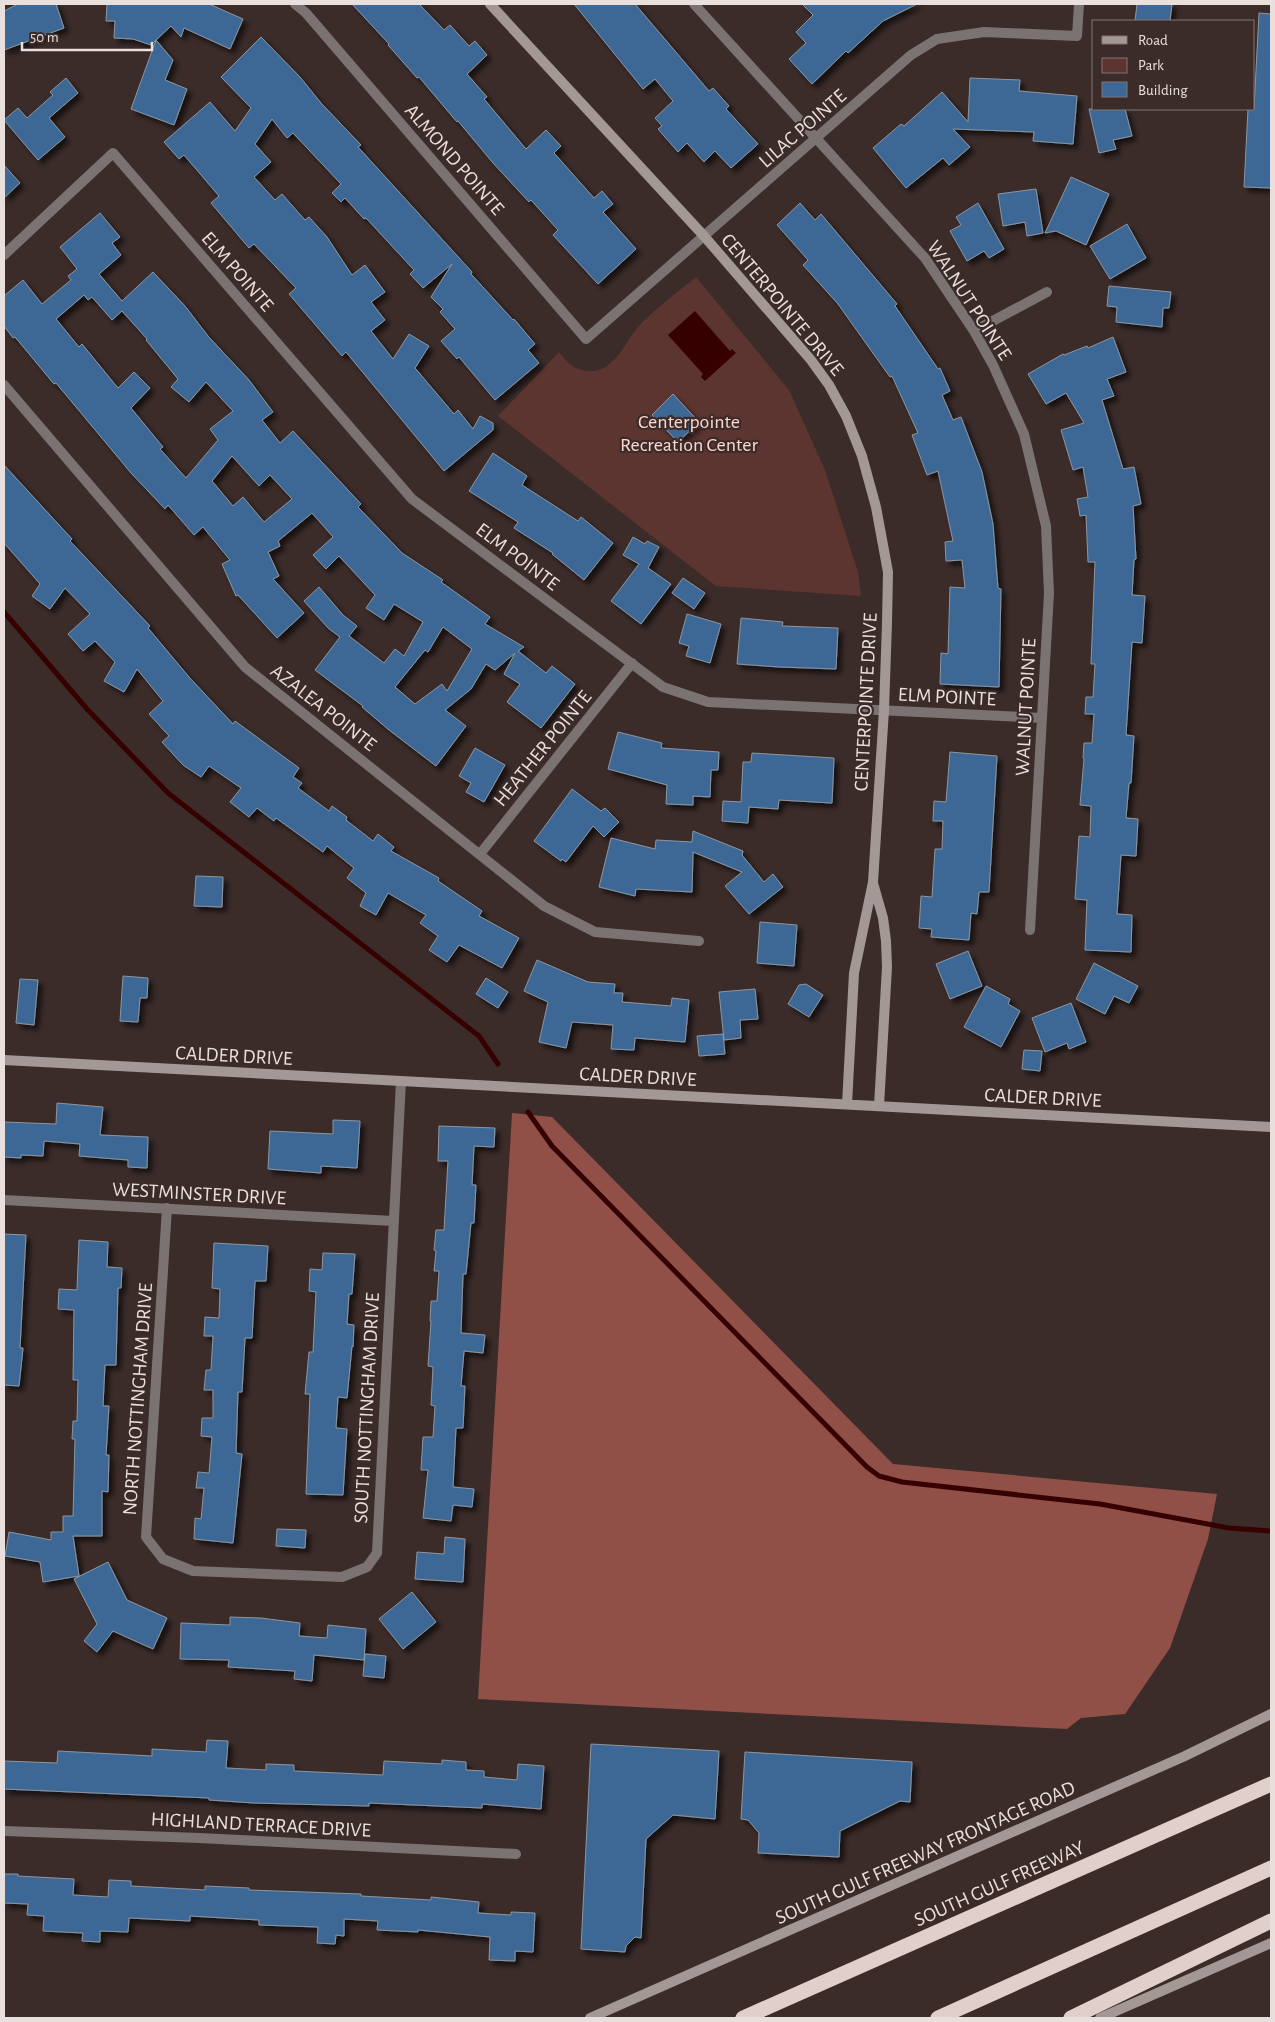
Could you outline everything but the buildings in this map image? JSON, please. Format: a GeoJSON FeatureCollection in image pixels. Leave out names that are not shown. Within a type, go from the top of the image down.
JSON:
{"type":"FeatureCollection","features":[{"type":"Feature","properties":{"kind":"highway","name":"SOUTH GULF FREEWAY"},"geometry":{"type":"LineString","coordinates":[[743,2018],[1271,1784]]}},
{"type":"Feature","properties":{"kind":"highway"},"geometry":{"type":"LineString","coordinates":[[938,2018],[1271,1868]]}},
{"type":"Feature","properties":{"kind":"highway"},"geometry":{"type":"LineString","coordinates":[[1071,2018],[1271,1921]]}},
{"type":"Feature","properties":{"kind":"street","name":"ALMOND POINTE"},"geometry":{"type":"LineString","coordinates":[[296,4],[306,13],[586,340]]}},
{"type":"Feature","properties":{"kind":"street","name":"CENTERPOINTE DRIVE"},"geometry":{"type":"LineString","coordinates":[[490,4],[704,236],[811,360],[830,384],[846,416],[862,456],[876,507],[888,572],[884,710],[873,882],[854,973],[847,1104]]}},
{"type":"Feature","properties":{"kind":"street","name":"WALNUT POINTE"},"geometry":{"type":"LineString","coordinates":[[694,4],[925,258],[974,331],[993,365],[1024,434],[1046,526],[1049,593],[1030,930]]}},
{"type":"Feature","properties":{"kind":"street","name":"LILAC POINTE"},"geometry":{"type":"LineString","coordinates":[[586,340],[911,55],[937,39],[984,32],[1077,36],[1079,4]]}},
{"type":"Feature","properties":{"kind":"street","name":"ELM POINTE"},"geometry":{"type":"LineString","coordinates":[[4,255],[113,153],[412,499],[663,688],[708,702],[1042,718]]}},
{"type":"Feature","properties":{"kind":"street"},"geometry":{"type":"LineString","coordinates":[[974,331],[1047,292]]}},
{"type":"Feature","properties":{"kind":"street","name":"AZALEA POINTE"},"geometry":{"type":"LineString","coordinates":[[4,385],[245,667],[544,906],[595,932],[699,941]]}},
{"type":"Feature","properties":{"kind":"street","name":"HEATHER POINTE"},"geometry":{"type":"LineString","coordinates":[[480,854],[632,664]]}},
{"type":"Feature","properties":{"kind":"street","name":"CENTERPOINTE DRIVE"},"geometry":{"type":"LineString","coordinates":[[873,882],[883,918],[887,967],[879,1106]]}},
{"type":"Feature","properties":{"kind":"street","name":"CALDER DRIVE"},"geometry":{"type":"LineString","coordinates":[[4,1060],[1271,1127]]}},
{"type":"Feature","properties":{"kind":"street","name":"SOUTH NOTTINGHAM DRIVE"},"geometry":{"type":"LineString","coordinates":[[342,1577],[367,1567],[377,1553],[401,1081]]}},
{"type":"Feature","properties":{"kind":"street","name":"WESTMINSTER DRIVE"},"geometry":{"type":"LineString","coordinates":[[4,1200],[393,1220]]}},
{"type":"Feature","properties":{"kind":"street","name":"NORTH NOTTINGHAM DRIVE"},"geometry":{"type":"LineString","coordinates":[[167,1208],[146,1537],[163,1559],[193,1571],[342,1577]]}},
{"type":"Feature","properties":{"kind":"street","name":"SOUTH GULF FREEWAY FRONTAGE ROAD"},"geometry":{"type":"LineString","coordinates":[[590,2018],[940,1862],[1185,1756],[1271,1714]]}},
{"type":"Feature","properties":{"kind":"street","name":"HIGHLAND TERRACE DRIVE"},"geometry":{"type":"LineString","coordinates":[[4,1831],[199,1838],[516,1854]]}},
{"type":"Feature","properties":{"kind":"street"},"geometry":{"type":"LineString","coordinates":[[1100,2018],[1271,1943]]}},
{"type":"Feature","properties":{"kind":"green space","name":"Centerpointe Recreation Center"},"geometry":{"type":"Polygon","coordinates":[[[696,277],[789,390],[825,470],[858,572],[861,596],[716,586],[498,416],[559,352],[575,368],[589,371],[605,367],[618,355],[644,320],[696,277]]]}},
{"type":"Feature","properties":{"kind":"shaded area"},"geometry":{"type":"Polygon","coordinates":[[[695,311],[730,351],[732,349],[736,353],[705,381],[701,377],[703,374],[668,335],[695,311]]]}},
{"type":"Feature","properties":{"kind":"shaded area"},"geometry":{"type":"Polygon","coordinates":[[[512,1113],[552,1117],[893,1464],[1217,1494],[1208,1539],[1170,1648],[1125,1714],[1081,1718],[1067,1729],[478,1699],[512,1113]]]}},
{"type":"Feature","properties":{"kind":"waterway"},"geometry":{"type":"LineString","coordinates":[[4,612],[87,709],[168,793],[479,1036],[498,1064]]}},
{"type":"Feature","properties":{"kind":"waterway"},"geometry":{"type":"LineString","coordinates":[[528,1112],[552,1146],[867,1467],[879,1476],[902,1482],[1100,1504],[1229,1528],[1271,1531]]}}]}
